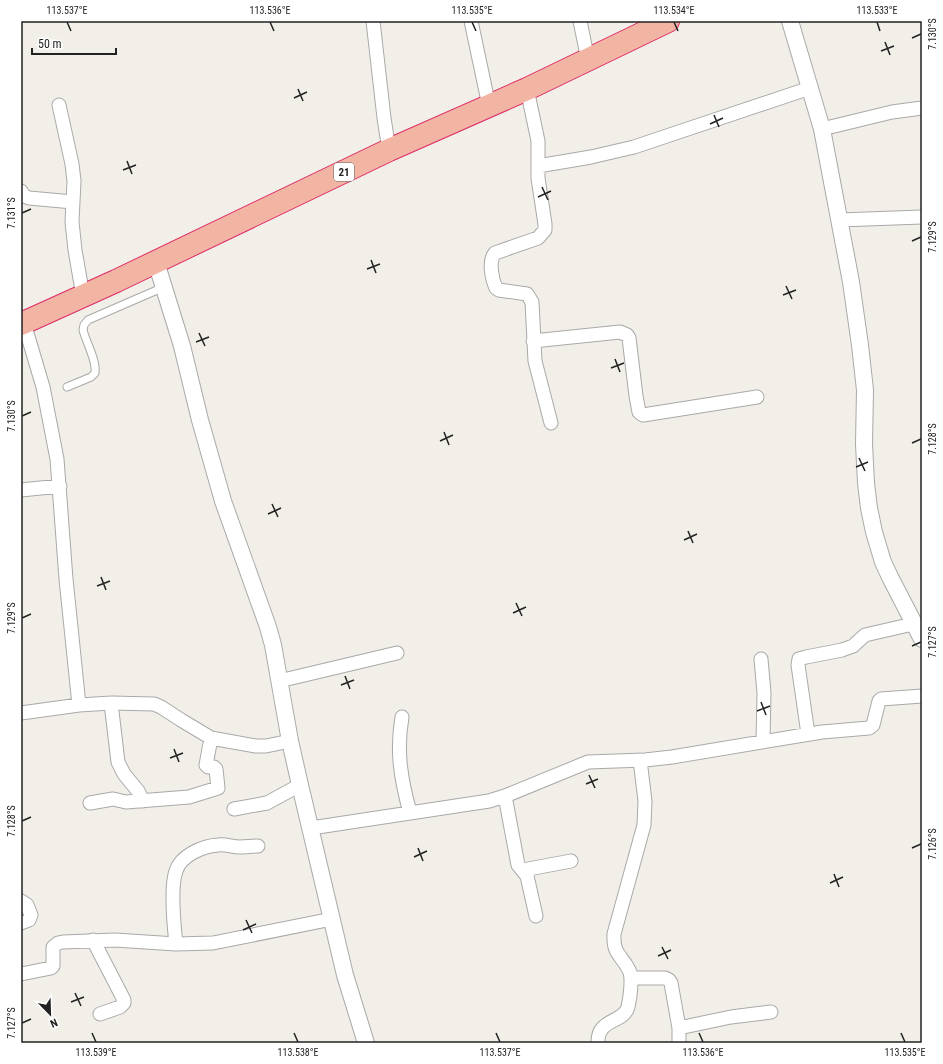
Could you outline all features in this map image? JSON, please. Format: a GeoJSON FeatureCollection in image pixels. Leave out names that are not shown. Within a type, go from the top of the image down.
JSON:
{"type":"FeatureCollection","features":[{"type":"Feature","properties":{"kind":"highway","name":"21"},"geometry":{"type":"LineString","coordinates":[[23,323],[156,262],[389,150],[527,89],[668,21]]}},
{"type":"Feature","properties":{"kind":"street"},"geometry":{"type":"LineString","coordinates":[[373,21],[389,150]]}},
{"type":"Feature","properties":{"kind":"street"},"geometry":{"type":"LineString","coordinates":[[472,21],[489,106]]}},
{"type":"Feature","properties":{"kind":"street"},"geometry":{"type":"LineString","coordinates":[[580,21],[588,60]]}},
{"type":"Feature","properties":{"kind":"street"},"geometry":{"type":"LineString","coordinates":[[790,21],[822,129],[851,282],[865,390],[864,444],[869,508],[874,532],[883,562],[913,624],[922,639]]}},
{"type":"Feature","properties":{"kind":"street"},"geometry":{"type":"LineString","coordinates":[[538,166],[591,157],[634,147],[810,88]]}},
{"type":"Feature","properties":{"kind":"street"},"geometry":{"type":"LineString","coordinates":[[527,89],[538,141],[538,178],[545,230],[538,238],[495,253],[492,256],[492,269],[496,288],[499,290],[527,294],[532,302],[535,361],[551,423]]}},
{"type":"Feature","properties":{"kind":"street"},"geometry":{"type":"LineString","coordinates":[[59,105],[72,164],[74,181],[72,222],[83,296]]}},
{"type":"Feature","properties":{"kind":"street"},"geometry":{"type":"LineString","coordinates":[[822,129],[892,112],[922,108]]}},
{"type":"Feature","properties":{"kind":"street"},"geometry":{"type":"LineString","coordinates":[[21,191],[24,196],[29,198],[73,202]]}},
{"type":"Feature","properties":{"kind":"street"},"geometry":{"type":"LineString","coordinates":[[839,220],[922,217]]}},
{"type":"Feature","properties":{"kind":"street"},"geometry":{"type":"LineString","coordinates":[[156,262],[182,346],[200,420],[223,501],[268,627],[300,785],[345,975],[366,1043]]}},
{"type":"Feature","properties":{"kind":"street"},"geometry":{"type":"LineString","coordinates":[[23,323],[46,401],[58,459],[66,579],[79,705]]}},
{"type":"Feature","properties":{"kind":"street"},"geometry":{"type":"LineString","coordinates":[[533,341],[620,332],[627,335],[629,338],[639,412],[643,415],[757,397]]}},
{"type":"Feature","properties":{"kind":"street"},"geometry":{"type":"LineString","coordinates":[[21,490],[60,486]]}},
{"type":"Feature","properties":{"kind":"street"},"geometry":{"type":"LineString","coordinates":[[808,734],[798,665],[799,659],[842,650],[853,646],[865,635],[913,624]]}},
{"type":"Feature","properties":{"kind":"street"},"geometry":{"type":"LineString","coordinates":[[279,681],[397,653]]}},
{"type":"Feature","properties":{"kind":"street"},"geometry":{"type":"LineString","coordinates":[[762,659],[764,693],[762,742]]}},
{"type":"Feature","properties":{"kind":"street"},"geometry":{"type":"LineString","coordinates":[[311,828],[489,801],[505,796],[588,762],[642,760],[672,757],[808,734],[872,727],[880,701],[882,699],[922,696]]}},
{"type":"Feature","properties":{"kind":"street"},"geometry":{"type":"LineString","coordinates":[[21,713],[79,705],[111,703],[154,704],[161,706],[180,720],[211,738],[256,746],[266,746],[290,741]]}},
{"type":"Feature","properties":{"kind":"street"},"geometry":{"type":"LineString","coordinates":[[111,703],[120,769],[138,791],[143,801]]}},
{"type":"Feature","properties":{"kind":"street"},"geometry":{"type":"LineString","coordinates":[[402,717],[398,744],[399,760],[410,813]]}},
{"type":"Feature","properties":{"kind":"street"},"geometry":{"type":"LineString","coordinates":[[90,803],[113,799],[123,802],[189,798],[218,788],[219,785],[216,769],[206,765],[211,738]]}},
{"type":"Feature","properties":{"kind":"street"},"geometry":{"type":"LineString","coordinates":[[598,1043],[599,1032],[602,1027],[624,1013],[627,1009],[631,978],[629,969],[616,952],[613,941],[644,825],[645,801],[642,760]]}},
{"type":"Feature","properties":{"kind":"street"},"geometry":{"type":"LineString","coordinates":[[234,809],[267,803],[300,785]]}},
{"type":"Feature","properties":{"kind":"street"},"geometry":{"type":"LineString","coordinates":[[505,796],[518,864],[527,876],[536,916]]}},
{"type":"Feature","properties":{"kind":"street"},"geometry":{"type":"LineString","coordinates":[[176,944],[174,926],[174,886],[176,871],[180,864],[194,852],[212,846],[258,846]]}},
{"type":"Feature","properties":{"kind":"street"},"geometry":{"type":"LineString","coordinates":[[523,870],[571,861]]}},
{"type":"Feature","properties":{"kind":"street"},"geometry":{"type":"LineString","coordinates":[[21,901],[27,905],[31,915],[29,920],[21,923]]}},
{"type":"Feature","properties":{"kind":"street"},"geometry":{"type":"LineString","coordinates":[[21,974],[51,968],[53,966],[53,947],[58,943],[78,940],[115,940],[176,944],[213,943],[332,919]]}},
{"type":"Feature","properties":{"kind":"street"},"geometry":{"type":"LineString","coordinates":[[93,940],[99,955],[124,1000],[124,1003],[120,1007],[100,1014]]}},
{"type":"Feature","properties":{"kind":"street"},"geometry":{"type":"LineString","coordinates":[[631,978],[665,978],[669,980],[673,991],[679,1028],[679,1043]]}},
{"type":"Feature","properties":{"kind":"street"},"geometry":{"type":"LineString","coordinates":[[679,1028],[731,1017],[770,1012]]}},
{"type":"Feature","properties":{"kind":"lane"},"geometry":{"type":"LineString","coordinates":[[67,387],[91,377],[95,373],[96,368],[83,330],[84,325],[88,320],[164,287]]}}]}
